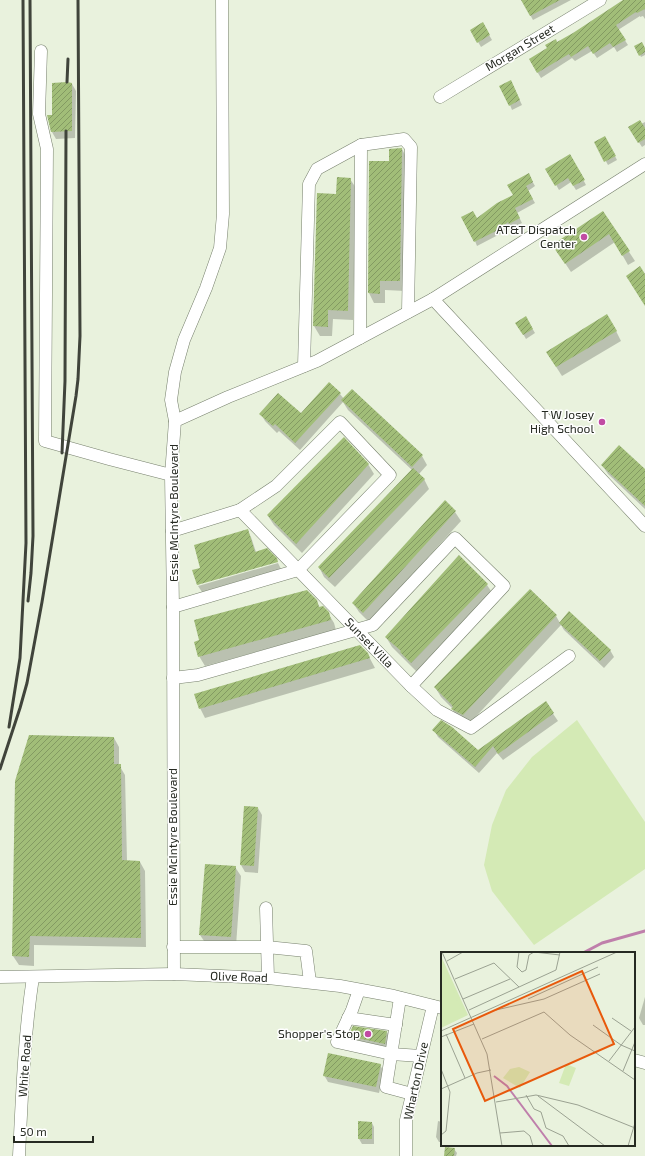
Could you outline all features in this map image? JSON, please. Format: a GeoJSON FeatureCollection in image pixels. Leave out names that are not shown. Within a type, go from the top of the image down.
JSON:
{"type":"FeatureCollection","features":[{"type":"Feature","properties":{"kind":"street","name":"Essie McIntyre Boulevard"},"geometry":{"type":"LineString","coordinates":[[174,974],[172,475],[175,421],[171,400],[177,366],[184,340],[206,288],[220,248],[223,214],[222,0]]}},
{"type":"Feature","properties":{"kind":"street","name":"Morgan Street"},"geometry":{"type":"LineString","coordinates":[[440,97],[600,0]]}},
{"type":"Feature","properties":{"kind":"street"},"geometry":{"type":"LineString","coordinates":[[41,52],[39,114],[47,149],[45,441],[172,475]]}},
{"type":"Feature","properties":{"kind":"street"},"geometry":{"type":"LineString","coordinates":[[304,366],[309,184],[317,169],[361,145],[404,139],[411,147],[408,312]]}},
{"type":"Feature","properties":{"kind":"street"},"geometry":{"type":"LineString","coordinates":[[360,338],[361,145]]}},
{"type":"Feature","properties":{"kind":"street"},"geometry":{"type":"LineString","coordinates":[[175,421],[228,397],[317,361],[433,299],[645,164]]}},
{"type":"Feature","properties":{"kind":"street"},"geometry":{"type":"LineString","coordinates":[[433,299],[645,526]]}},
{"type":"Feature","properties":{"kind":"street"},"geometry":{"type":"LineString","coordinates":[[172,531],[240,510],[276,486],[340,422],[390,475],[298,570],[173,607]]}},
{"type":"Feature","properties":{"kind":"street","name":"Sunset Villa"},"geometry":{"type":"LineString","coordinates":[[240,510],[437,710],[471,728],[569,656]]}},
{"type":"Feature","properties":{"kind":"street"},"geometry":{"type":"LineString","coordinates":[[173,678],[198,675],[373,625],[455,538],[504,586],[412,686]]}},
{"type":"Feature","properties":{"kind":"street"},"geometry":{"type":"LineString","coordinates":[[266,908],[268,978]]}},
{"type":"Feature","properties":{"kind":"street"},"geometry":{"type":"LineString","coordinates":[[174,947],[267,947],[306,951],[310,982]]}},
{"type":"Feature","properties":{"kind":"street","name":"Olive Road"},"geometry":{"type":"LineString","coordinates":[[0,977],[174,974],[268,978],[310,982],[359,990],[437,1007]]}},
{"type":"Feature","properties":{"kind":"street","name":"White Road"},"geometry":{"type":"LineString","coordinates":[[19,1156],[25,1053],[33,977]]}},
{"type":"Feature","properties":{"kind":"street"},"geometry":{"type":"LineString","coordinates":[[359,990],[337,1042],[391,1054],[421,1056]]}},
{"type":"Feature","properties":{"kind":"street"},"geometry":{"type":"LineString","coordinates":[[400,998],[386,1087],[412,1094]]}},
{"type":"Feature","properties":{"kind":"street","name":"Wharton Drive"},"geometry":{"type":"LineString","coordinates":[[406,1156],[406,1120],[421,1056],[437,1007]]}},
{"type":"Feature","properties":{"kind":"street"},"geometry":{"type":"LineString","coordinates":[[348,1018],[396,1025]]}},
{"type":"Feature","properties":{"kind":"street"},"geometry":{"type":"LineString","coordinates":[[635,1060],[645,1063]]}},
{"type":"Feature","properties":{"kind":"green space"},"geometry":{"type":"Polygon","coordinates":[[[577,720],[645,822],[645,869],[534,945],[492,891],[484,865],[492,825],[506,790],[532,757],[577,720]]]}},
{"type":"Feature","properties":{"kind":"building"},"geometry":{"type":"Polygon","coordinates":[[[521,0],[560,0],[530,16],[521,0]]]}},
{"type":"Feature","properties":{"kind":"building"},"geometry":{"type":"Polygon","coordinates":[[[623,0],[645,0],[645,9],[637,13],[636,12],[616,25],[626,40],[613,47],[610,43],[593,54],[588,46],[571,57],[569,54],[537,73],[529,59],[547,48],[545,45],[556,39],[557,42],[573,33],[623,0]]]}},
{"type":"Feature","properties":{"kind":"building"},"geometry":{"type":"Polygon","coordinates":[[[483,22],[490,35],[477,43],[470,30],[483,22]]]}},
{"type":"Feature","properties":{"kind":"building"},"geometry":{"type":"Polygon","coordinates":[[[642,42],[645,52],[639,56],[634,46],[642,42]]]}},
{"type":"Feature","properties":{"kind":"building"},"geometry":{"type":"Polygon","coordinates":[[[511,80],[520,100],[509,106],[499,86],[511,80]]]}},
{"type":"Feature","properties":{"kind":"building"},"geometry":{"type":"Polygon","coordinates":[[[52,83],[72,83],[72,131],[51,132],[47,115],[52,115],[52,83]]]}},
{"type":"Feature","properties":{"kind":"building"},"geometry":{"type":"Polygon","coordinates":[[[640,120],[645,128],[645,139],[638,143],[628,127],[640,120]]]}},
{"type":"Feature","properties":{"kind":"building"},"geometry":{"type":"Polygon","coordinates":[[[605,136],[616,156],[604,162],[594,142],[605,136]]]}},
{"type":"Feature","properties":{"kind":"building"},"geometry":{"type":"Polygon","coordinates":[[[402,148],[400,281],[380,281],[380,294],[368,293],[369,161],[389,161],[389,149],[402,148]]]}},
{"type":"Feature","properties":{"kind":"building"},"geometry":{"type":"Polygon","coordinates":[[[570,154],[585,180],[573,186],[568,178],[555,186],[545,169],[570,154]]]}},
{"type":"Feature","properties":{"kind":"building"},"geometry":{"type":"Polygon","coordinates":[[[529,173],[533,182],[526,186],[533,199],[515,208],[520,218],[509,224],[508,222],[498,230],[474,242],[461,217],[473,211],[477,218],[497,203],[513,195],[507,185],[529,173]]]}},
{"type":"Feature","properties":{"kind":"building"},"geometry":{"type":"Polygon","coordinates":[[[337,177],[351,178],[348,311],[328,310],[328,327],[313,326],[317,193],[336,194],[337,177]]]}},
{"type":"Feature","properties":{"kind":"building","name":"AT&T Dispatch Center"},"geometry":{"type":"Polygon","coordinates":[[[603,211],[630,251],[622,256],[609,234],[565,264],[552,245],[603,211]]]}},
{"type":"Feature","properties":{"kind":"building"},"geometry":{"type":"Polygon","coordinates":[[[640,266],[645,274],[645,306],[626,276],[640,266]]]}},
{"type":"Feature","properties":{"kind":"building"},"geometry":{"type":"Polygon","coordinates":[[[607,314],[617,331],[556,367],[546,352],[607,314]]]}},
{"type":"Feature","properties":{"kind":"building"},"geometry":{"type":"Polygon","coordinates":[[[526,316],[533,329],[523,335],[515,323],[526,316]]]}},
{"type":"Feature","properties":{"kind":"building"},"geometry":{"type":"Polygon","coordinates":[[[329,382],[341,393],[295,443],[275,424],[273,426],[259,414],[278,393],[301,413],[329,382]]]}},
{"type":"Feature","properties":{"kind":"building"},"geometry":{"type":"Polygon","coordinates":[[[352,389],[423,455],[412,467],[341,400],[352,389]]]}},
{"type":"Feature","properties":{"kind":"building"},"geometry":{"type":"Polygon","coordinates":[[[344,437],[369,464],[296,544],[267,515],[344,437]]]}},
{"type":"Feature","properties":{"kind":"building"},"geometry":{"type":"Polygon","coordinates":[[[619,445],[645,469],[645,506],[601,465],[619,445]]]}},
{"type":"Feature","properties":{"kind":"building"},"geometry":{"type":"Polygon","coordinates":[[[413,468],[425,479],[329,578],[318,567],[413,468]]]}},
{"type":"Feature","properties":{"kind":"building"},"geometry":{"type":"Polygon","coordinates":[[[445,500],[456,511],[363,613],[352,603],[445,500]]]}},
{"type":"Feature","properties":{"kind":"building"},"geometry":{"type":"Polygon","coordinates":[[[248,529],[255,552],[267,548],[277,558],[278,562],[197,585],[192,570],[200,568],[194,545],[248,529]]]}},
{"type":"Feature","properties":{"kind":"building"},"geometry":{"type":"Polygon","coordinates":[[[459,555],[488,584],[411,663],[400,652],[401,651],[385,637],[459,555]]]}},
{"type":"Feature","properties":{"kind":"building"},"geometry":{"type":"Polygon","coordinates":[[[530,589],[557,615],[463,715],[451,709],[453,707],[451,704],[434,687],[530,589]]]}},
{"type":"Feature","properties":{"kind":"building"},"geometry":{"type":"Polygon","coordinates":[[[307,590],[317,600],[319,607],[323,606],[329,612],[331,620],[198,657],[194,642],[199,640],[194,620],[307,590]]]}},
{"type":"Feature","properties":{"kind":"building"},"geometry":{"type":"Polygon","coordinates":[[[569,611],[611,650],[600,661],[559,623],[569,611]]]}},
{"type":"Feature","properties":{"kind":"building"},"geometry":{"type":"Polygon","coordinates":[[[360,645],[368,653],[370,658],[199,709],[194,694],[360,645]]]}},
{"type":"Feature","properties":{"kind":"building"},"geometry":{"type":"Polygon","coordinates":[[[546,701],[554,713],[498,754],[493,746],[475,767],[432,730],[441,720],[452,727],[478,750],[546,701]]]}},
{"type":"Feature","properties":{"kind":"building"},"geometry":{"type":"Polygon","coordinates":[[[29,735],[114,737],[114,764],[121,764],[122,860],[140,861],[141,938],[30,936],[29,957],[12,956],[15,781],[29,735]]]}},
{"type":"Feature","properties":{"kind":"building"},"geometry":{"type":"Polygon","coordinates":[[[244,806],[258,807],[254,866],[240,865],[244,806]]]}},
{"type":"Feature","properties":{"kind":"building"},"geometry":{"type":"Polygon","coordinates":[[[205,864],[236,866],[231,937],[199,935],[205,864]]]}},
{"type":"Feature","properties":{"kind":"building","name":"Shopper's Stop"},"geometry":{"type":"Polygon","coordinates":[[[353,1026],[387,1031],[385,1044],[348,1036],[353,1026]]]}},
{"type":"Feature","properties":{"kind":"building"},"geometry":{"type":"Polygon","coordinates":[[[328,1053],[381,1064],[376,1087],[323,1076],[328,1053]]]}},
{"type":"Feature","properties":{"kind":"building"},"geometry":{"type":"Polygon","coordinates":[[[358,1121],[372,1122],[372,1139],[358,1139],[358,1121]]]}},
{"type":"Feature","properties":{"kind":"building"},"geometry":{"type":"Polygon","coordinates":[[[445,1147],[455,1148],[454,1156],[444,1156],[445,1147]]]}},
{"type":"Feature","properties":{"kind":"waterway"},"geometry":{"type":"LineString","coordinates":[[585,952],[602,943],[645,931]]}},
{"type":"Feature","properties":{"kind":"railway"},"geometry":{"type":"LineString","coordinates":[[9,727],[20,658],[26,543],[23,0]]}},
{"type":"Feature","properties":{"kind":"railway"},"geometry":{"type":"LineString","coordinates":[[28,601],[33,536],[30,0]]}},
{"type":"Feature","properties":{"kind":"railway"},"geometry":{"type":"LineString","coordinates":[[0,769],[27,683],[42,602],[78,379],[80,336],[78,0]]}},
{"type":"Feature","properties":{"kind":"railway"},"geometry":{"type":"LineString","coordinates":[[67,82],[68,59]]}},
{"type":"Feature","properties":{"kind":"railway"},"geometry":{"type":"LineString","coordinates":[[62,453],[65,381],[66,131]]}},
{"type":"Feature","properties":{"kind":"place","name":"AT&T Dispatch Center"},"geometry":{"type":"Point","coordinates":[584,237]}},
{"type":"Feature","properties":{"kind":"place","name":"T W Josey High School"},"geometry":{"type":"Point","coordinates":[602,422]}},
{"type":"Feature","properties":{"kind":"place","name":"Shopper's Stop"},"geometry":{"type":"Point","coordinates":[368,1034]}}]}
